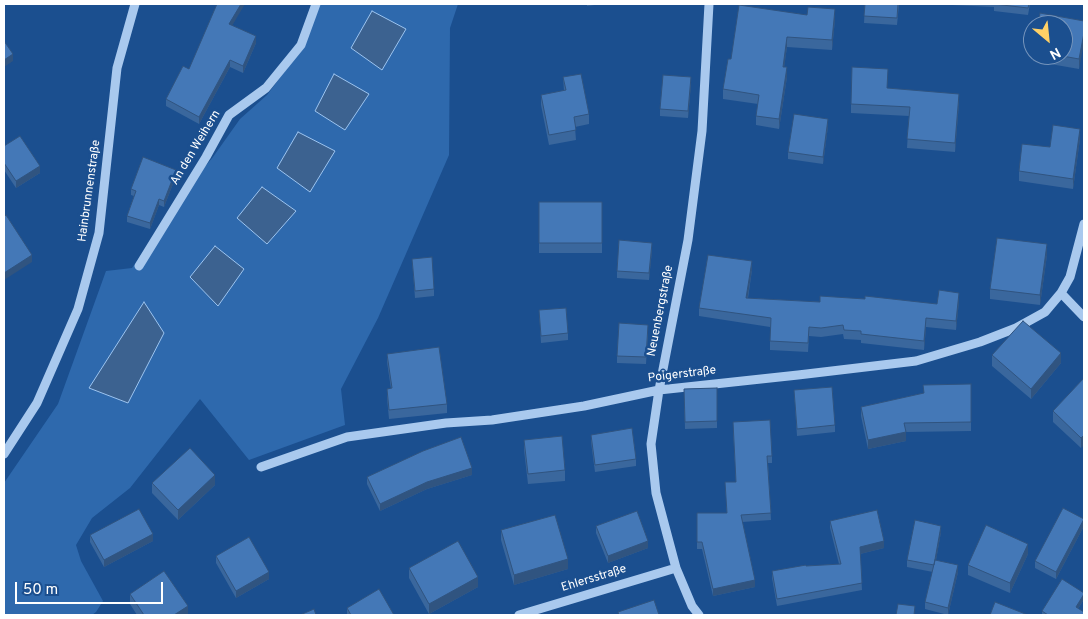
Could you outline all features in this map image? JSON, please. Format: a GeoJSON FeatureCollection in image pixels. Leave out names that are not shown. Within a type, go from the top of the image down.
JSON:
{"type":"FeatureCollection","features":[{"type":"Feature","properties":{"kind":"street","name":"Hainbrunnenstraße"},"geometry":{"type":"LineString","coordinates":[[4,454],[37,404],[78,310],[99,234],[117,68],[135,4]]}},
{"type":"Feature","properties":{"kind":"street","name":"An den Weihern"},"geometry":{"type":"LineString","coordinates":[[139,266],[206,157],[229,115],[266,88],[301,45],[316,4]]}},
{"type":"Feature","properties":{"kind":"street","name":"Neuenbergstraße"},"geometry":{"type":"LineString","coordinates":[[699,615],[692,606],[676,568],[656,493],[650,444],[658,390],[688,240],[701,140],[709,4]]}},
{"type":"Feature","properties":{"kind":"street","name":"Poigerstraße"},"geometry":{"type":"LineString","coordinates":[[261,467],[347,438],[446,424],[492,420],[584,406],[658,390],[916,361],[980,342],[1016,328],[1045,312],[1061,293],[1070,277],[1084,224]]}},
{"type":"Feature","properties":{"kind":"street"},"geometry":{"type":"LineString","coordinates":[[1061,293],[1084,317]]}},
{"type":"Feature","properties":{"kind":"street","name":"Ehlersstraße"},"geometry":{"type":"LineString","coordinates":[[519,615],[676,568]]}},
{"type":"Feature","properties":{"kind":"shaded area"},"geometry":{"type":"Polygon","coordinates":[[[320,4],[458,4],[450,28],[449,155],[378,318],[341,389],[345,425],[249,460],[200,399],[130,488],[92,518],[76,545],[81,561],[103,601],[96,612],[92,615],[4,615],[4,483],[58,404],[106,271],[132,268],[187,188],[213,157],[240,119],[267,95],[304,46],[320,4]]]}},
{"type":"Feature","properties":{"kind":"shaded area"},"geometry":{"type":"Polygon","coordinates":[[[372,11],[406,29],[382,70],[351,48],[372,11]]]}},
{"type":"Feature","properties":{"kind":"shaded area"},"geometry":{"type":"Polygon","coordinates":[[[334,74],[369,94],[345,130],[315,111],[334,74]]]}},
{"type":"Feature","properties":{"kind":"shaded area"},"geometry":{"type":"Polygon","coordinates":[[[298,132],[335,151],[310,192],[277,168],[298,132]]]}},
{"type":"Feature","properties":{"kind":"shaded area"},"geometry":{"type":"Polygon","coordinates":[[[262,187],[296,211],[267,244],[237,218],[262,187]]]}},
{"type":"Feature","properties":{"kind":"shaded area"},"geometry":{"type":"Polygon","coordinates":[[[215,246],[244,269],[218,306],[190,277],[215,246]]]}},
{"type":"Feature","properties":{"kind":"shaded area"},"geometry":{"type":"Polygon","coordinates":[[[144,302],[164,333],[128,403],[89,388],[144,302]]]}},
{"type":"Feature","properties":{"kind":"building"},"geometry":{"type":"Polygon","coordinates":[[[217,4],[241,4],[229,24],[256,36],[243,66],[230,60],[199,117],[166,99],[183,66],[189,69],[217,4]]]}},
{"type":"Feature","properties":{"kind":"building"},"geometry":{"type":"Polygon","coordinates":[[[865,4],[898,4],[897,18],[864,16],[865,4]]]}},
{"type":"Feature","properties":{"kind":"building"},"geometry":{"type":"Polygon","coordinates":[[[994,4],[1029,4],[1028,8],[994,4]]]}},
{"type":"Feature","properties":{"kind":"building"},"geometry":{"type":"Polygon","coordinates":[[[739,5],[807,15],[808,7],[835,9],[832,40],[787,37],[783,67],[787,67],[779,119],[756,116],[759,95],[723,89],[728,59],[731,59],[739,5]]]}},
{"type":"Feature","properties":{"kind":"building"},"geometry":{"type":"Polygon","coordinates":[[[1073,19],[1084,21],[1084,33],[1079,59],[1073,58],[1073,19]]]}},
{"type":"Feature","properties":{"kind":"building"},"geometry":{"type":"Polygon","coordinates":[[[4,41],[13,54],[4,60],[4,41]]]}},
{"type":"Feature","properties":{"kind":"building"},"geometry":{"type":"Polygon","coordinates":[[[852,67],[888,69],[887,88],[959,94],[955,143],[907,139],[910,107],[851,104],[852,67]]]}},
{"type":"Feature","properties":{"kind":"building"},"geometry":{"type":"Polygon","coordinates":[[[581,74],[589,114],[574,117],[576,130],[549,135],[541,95],[566,90],[563,77],[581,74]]]}},
{"type":"Feature","properties":{"kind":"building"},"geometry":{"type":"Polygon","coordinates":[[[663,75],[691,77],[688,111],[660,109],[663,75]]]}},
{"type":"Feature","properties":{"kind":"building"},"geometry":{"type":"Polygon","coordinates":[[[794,114],[828,119],[823,157],[788,152],[794,114]]]}},
{"type":"Feature","properties":{"kind":"building"},"geometry":{"type":"Polygon","coordinates":[[[1053,125],[1080,129],[1073,179],[1019,171],[1022,144],[1050,147],[1053,125]]]}},
{"type":"Feature","properties":{"kind":"building"},"geometry":{"type":"Polygon","coordinates":[[[20,136],[40,166],[16,181],[4,163],[4,146],[20,136]]]}},
{"type":"Feature","properties":{"kind":"building"},"geometry":{"type":"Polygon","coordinates":[[[143,157],[176,170],[164,201],[159,199],[150,223],[127,216],[136,191],[131,189],[143,157]]]}},
{"type":"Feature","properties":{"kind":"building"},"geometry":{"type":"Polygon","coordinates":[[[539,202],[602,202],[602,243],[539,243],[539,202]]]}},
{"type":"Feature","properties":{"kind":"building"},"geometry":{"type":"Polygon","coordinates":[[[6,215],[32,255],[4,273],[4,217],[6,215]]]}},
{"type":"Feature","properties":{"kind":"building"},"geometry":{"type":"Polygon","coordinates":[[[997,238],[1047,244],[1040,295],[990,289],[997,238]]]}},
{"type":"Feature","properties":{"kind":"building"},"geometry":{"type":"Polygon","coordinates":[[[619,240],[652,243],[649,273],[617,271],[619,240]]]}},
{"type":"Feature","properties":{"kind":"building"},"geometry":{"type":"Polygon","coordinates":[[[708,255],[752,261],[746,298],[820,302],[820,296],[865,299],[865,296],[937,304],[939,290],[959,293],[956,321],[926,318],[924,341],[861,334],[861,331],[844,330],[843,325],[821,328],[809,327],[808,343],[770,341],[771,318],[699,308],[708,255]]]}},
{"type":"Feature","properties":{"kind":"building"},"geometry":{"type":"Polygon","coordinates":[[[432,257],[434,289],[415,291],[412,259],[432,257]]]}},
{"type":"Feature","properties":{"kind":"building"},"geometry":{"type":"Polygon","coordinates":[[[566,308],[568,333],[541,336],[539,310],[566,308]]]}},
{"type":"Feature","properties":{"kind":"building"},"geometry":{"type":"Polygon","coordinates":[[[1023,321],[1061,353],[1031,389],[992,355],[1023,321]]]}},
{"type":"Feature","properties":{"kind":"building"},"geometry":{"type":"Polygon","coordinates":[[[619,323],[648,325],[646,357],[617,356],[619,323]]]}},
{"type":"Feature","properties":{"kind":"building"},"geometry":{"type":"Polygon","coordinates":[[[439,347],[447,404],[389,410],[387,389],[392,388],[387,354],[439,347]]]}},
{"type":"Feature","properties":{"kind":"building"},"geometry":{"type":"Polygon","coordinates":[[[1084,378],[1084,435],[1081,438],[1053,411],[1084,378]]]}},
{"type":"Feature","properties":{"kind":"building"},"geometry":{"type":"Polygon","coordinates":[[[971,384],[971,422],[904,423],[906,432],[868,440],[861,407],[924,393],[923,385],[971,384]]]}},
{"type":"Feature","properties":{"kind":"building"},"geometry":{"type":"Polygon","coordinates":[[[832,387],[835,425],[797,429],[794,390],[832,387]]]}},
{"type":"Feature","properties":{"kind":"building"},"geometry":{"type":"Polygon","coordinates":[[[717,388],[717,421],[685,422],[684,389],[717,388]]]}},
{"type":"Feature","properties":{"kind":"building"},"geometry":{"type":"Polygon","coordinates":[[[770,420],[772,456],[767,456],[771,513],[741,515],[755,580],[713,589],[702,542],[697,542],[697,513],[727,513],[725,482],[736,482],[733,422],[770,420]]]}},
{"type":"Feature","properties":{"kind":"building"},"geometry":{"type":"Polygon","coordinates":[[[632,428],[636,459],[595,465],[591,435],[632,428]]]}},
{"type":"Feature","properties":{"kind":"building"},"geometry":{"type":"Polygon","coordinates":[[[562,436],[565,470],[528,474],[524,440],[562,436]]]}},
{"type":"Feature","properties":{"kind":"building"},"geometry":{"type":"Polygon","coordinates":[[[461,437],[472,468],[427,482],[380,504],[367,477],[423,451],[461,437]]]}},
{"type":"Feature","properties":{"kind":"building"},"geometry":{"type":"Polygon","coordinates":[[[190,448],[215,475],[178,510],[152,483],[190,448]]]}},
{"type":"Feature","properties":{"kind":"building"},"geometry":{"type":"Polygon","coordinates":[[[1063,508],[1084,519],[1056,572],[1035,561],[1063,508]]]}},
{"type":"Feature","properties":{"kind":"building"},"geometry":{"type":"Polygon","coordinates":[[[139,509],[153,534],[104,560],[90,535],[139,509]]]}},
{"type":"Feature","properties":{"kind":"building"},"geometry":{"type":"Polygon","coordinates":[[[877,510],[884,541],[860,547],[862,583],[777,599],[772,571],[806,565],[841,564],[830,521],[877,510]]]}},
{"type":"Feature","properties":{"kind":"building"},"geometry":{"type":"Polygon","coordinates":[[[637,511],[648,541],[608,556],[596,526],[637,511]]]}},
{"type":"Feature","properties":{"kind":"building"},"geometry":{"type":"Polygon","coordinates":[[[555,515],[568,559],[514,575],[501,530],[555,515]]]}},
{"type":"Feature","properties":{"kind":"building"},"geometry":{"type":"Polygon","coordinates":[[[915,520],[941,526],[934,565],[907,560],[915,520]]]}},
{"type":"Feature","properties":{"kind":"building"},"geometry":{"type":"Polygon","coordinates":[[[986,525],[1028,544],[1010,583],[968,565],[986,525]]]}},
{"type":"Feature","properties":{"kind":"building"},"geometry":{"type":"Polygon","coordinates":[[[249,537],[269,572],[236,591],[216,556],[249,537]]]}},
{"type":"Feature","properties":{"kind":"building"},"geometry":{"type":"Polygon","coordinates":[[[458,541],[478,577],[429,604],[409,568],[458,541]]]}},
{"type":"Feature","properties":{"kind":"building"},"geometry":{"type":"Polygon","coordinates":[[[935,560],[958,565],[948,608],[925,602],[935,560]]]}},
{"type":"Feature","properties":{"kind":"building"},"geometry":{"type":"Polygon","coordinates":[[[164,571],[188,606],[174,615],[144,615],[130,594],[164,571]]]}},
{"type":"Feature","properties":{"kind":"building"},"geometry":{"type":"Polygon","coordinates":[[[1062,579],[1084,593],[1076,607],[1084,612],[1084,615],[1048,615],[1042,611],[1062,579]]]}},
{"type":"Feature","properties":{"kind":"building"},"geometry":{"type":"Polygon","coordinates":[[[379,589],[394,615],[351,615],[347,608],[379,589]]]}},
{"type":"Feature","properties":{"kind":"building"},"geometry":{"type":"Polygon","coordinates":[[[654,600],[659,615],[619,615],[618,612],[654,600]]]}},
{"type":"Feature","properties":{"kind":"building"},"geometry":{"type":"Polygon","coordinates":[[[995,602],[1028,615],[990,615],[995,602]]]}},
{"type":"Feature","properties":{"kind":"building"},"geometry":{"type":"Polygon","coordinates":[[[898,604],[915,606],[914,615],[896,615],[898,604]]]}},
{"type":"Feature","properties":{"kind":"building"},"geometry":{"type":"Polygon","coordinates":[[[314,609],[316,615],[300,615],[314,609]]]}}]}
